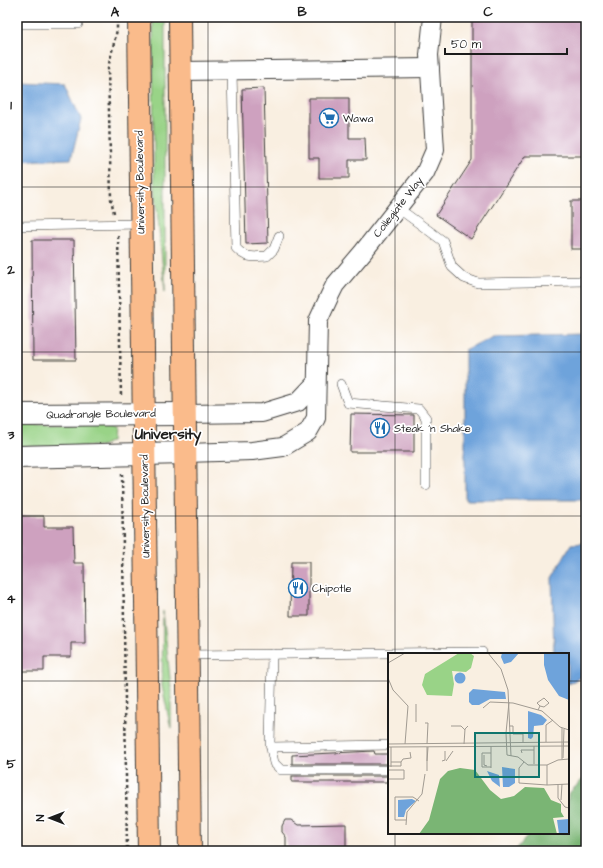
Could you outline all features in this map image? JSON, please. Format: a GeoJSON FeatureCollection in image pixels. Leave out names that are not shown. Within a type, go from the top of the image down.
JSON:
{"type":"FeatureCollection","features":[{"type":"Feature","properties":{"kind":"main road","name":"University Boulevard"},"geometry":{"type":"LineString","coordinates":[[138,17],[150,851]]}},
{"type":"Feature","properties":{"kind":"main road"},"geometry":{"type":"LineString","coordinates":[[180,17],[190,851]]}},
{"type":"Feature","properties":{"kind":"street","name":"Collegiate Way"},"geometry":{"type":"LineString","coordinates":[[185,453],[252,451],[283,447],[308,432],[316,418],[318,321],[332,290],[425,173],[435,150],[429,55],[433,17]]}},
{"type":"Feature","properties":{"kind":"street"},"geometry":{"type":"LineString","coordinates":[[180,71],[430,68]]}},
{"type":"Feature","properties":{"kind":"street"},"geometry":{"type":"LineString","coordinates":[[184,414],[262,413],[298,402],[316,383]]}},
{"type":"Feature","properties":{"kind":"street","name":"Quadrangle Boulevard"},"geometry":{"type":"LineString","coordinates":[[17,415],[143,413],[184,414]]}},
{"type":"Feature","properties":{"kind":"street"},"geometry":{"type":"LineString","coordinates":[[17,457],[185,453]]}},
{"type":"Feature","properties":{"kind":"lane"},"geometry":{"type":"LineString","coordinates":[[17,24],[78,24]]}},
{"type":"Feature","properties":{"kind":"lane"},"geometry":{"type":"LineString","coordinates":[[232,71],[236,248],[243,255],[252,257],[267,256],[274,249],[279,236]]}},
{"type":"Feature","properties":{"kind":"lane"},"geometry":{"type":"LineString","coordinates":[[398,208],[443,241],[452,267],[464,278],[478,283],[586,281]]}},
{"type":"Feature","properties":{"kind":"lane"},"geometry":{"type":"LineString","coordinates":[[17,226],[141,224]]}},
{"type":"Feature","properties":{"kind":"lane"},"geometry":{"type":"LineString","coordinates":[[341,384],[348,403],[419,409],[426,418],[426,485]]}},
{"type":"Feature","properties":{"kind":"lane"},"geometry":{"type":"LineString","coordinates":[[464,653],[482,652]]}},
{"type":"Feature","properties":{"kind":"lane"},"geometry":{"type":"LineString","coordinates":[[188,655],[388,653]]}},
{"type":"Feature","properties":{"kind":"lane"},"geometry":{"type":"LineString","coordinates":[[272,654],[271,747],[274,763],[281,770],[388,770]]}},
{"type":"Feature","properties":{"kind":"lane"},"geometry":{"type":"LineString","coordinates":[[271,747],[388,745]]}},
{"type":"Feature","properties":{"kind":"path"},"geometry":{"type":"LineString","coordinates":[[117,17],[117,30],[108,68],[111,199],[120,243],[122,391]]}},
{"type":"Feature","properties":{"kind":"path"},"geometry":{"type":"LineString","coordinates":[[122,485],[127,851]]}},
{"type":"Feature","properties":{"kind":"green space"},"geometry":{"type":"Polygon","coordinates":[[[153,17],[165,17],[165,292],[154,177],[153,17]]]}},
{"type":"Feature","properties":{"kind":"green space"},"geometry":{"type":"Polygon","coordinates":[[[102,424],[113,429],[112,441],[102,446],[17,447],[17,425],[102,424]]]}},
{"type":"Feature","properties":{"kind":"green space"},"geometry":{"type":"Polygon","coordinates":[[[163,611],[171,688],[171,729],[162,686],[163,611]]]}},
{"type":"Feature","properties":{"kind":"green space"},"geometry":{"type":"Polygon","coordinates":[[[586,776],[586,851],[515,851],[529,834],[569,834],[569,793],[586,776]]]}},
{"type":"Feature","properties":{"kind":"water"},"geometry":{"type":"Polygon","coordinates":[[[17,82],[65,84],[81,119],[71,159],[17,161],[17,82]]]}},
{"type":"Feature","properties":{"kind":"water"},"geometry":{"type":"Polygon","coordinates":[[[586,334],[586,500],[465,500],[465,350],[493,336],[586,334]]]}},
{"type":"Feature","properties":{"kind":"water"},"geometry":{"type":"Polygon","coordinates":[[[586,543],[586,674],[569,683],[569,653],[554,653],[552,578],[571,544],[586,543]]]}},
{"type":"Feature","properties":{"kind":"building"},"geometry":{"type":"Polygon","coordinates":[[[472,17],[586,17],[586,156],[525,156],[471,239],[436,215],[472,160],[472,17]]]}},
{"type":"Feature","properties":{"kind":"building"},"geometry":{"type":"Polygon","coordinates":[[[264,88],[268,243],[246,244],[242,89],[264,88]]]}},
{"type":"Feature","properties":{"kind":"building","name":"Wawa"},"geometry":{"type":"Polygon","coordinates":[[[309,98],[349,98],[349,138],[365,138],[366,160],[349,160],[349,178],[319,178],[319,158],[309,158],[309,98]]]}},
{"type":"Feature","properties":{"kind":"building"},"geometry":{"type":"Polygon","coordinates":[[[571,201],[586,201],[586,249],[571,249],[571,201]]]}},
{"type":"Feature","properties":{"kind":"building"},"geometry":{"type":"Polygon","coordinates":[[[32,240],[74,240],[76,360],[33,360],[32,240]]]}},
{"type":"Feature","properties":{"kind":"building"},"geometry":{"type":"Polygon","coordinates":[[[351,414],[414,415],[414,452],[350,452],[351,414]]]}},
{"type":"Feature","properties":{"kind":"building"},"geometry":{"type":"Polygon","coordinates":[[[17,516],[44,516],[44,527],[73,527],[74,563],[84,563],[85,643],[71,643],[71,657],[44,657],[44,671],[17,671],[17,516]]]}},
{"type":"Feature","properties":{"kind":"building"},"geometry":{"type":"Polygon","coordinates":[[[291,562],[309,562],[309,616],[290,616],[291,562]]]}},
{"type":"Feature","properties":{"kind":"building"},"geometry":{"type":"Polygon","coordinates":[[[374,751],[375,754],[388,754],[388,764],[292,764],[292,755],[374,751]]]}},
{"type":"Feature","properties":{"kind":"building"},"geometry":{"type":"Polygon","coordinates":[[[292,776],[388,776],[388,782],[292,782],[292,776]]]}},
{"type":"Feature","properties":{"kind":"building"},"geometry":{"type":"Polygon","coordinates":[[[285,820],[291,820],[298,825],[346,824],[346,851],[286,851],[286,837],[282,832],[282,826],[285,820]]]}},
{"type":"Feature","properties":{"kind":"place","name":"Wawa"},"geometry":{"type":"Point","coordinates":[329,118]}},
{"type":"Feature","properties":{"kind":"place","name":"Steak 'n Shake"},"geometry":{"type":"Point","coordinates":[380,428]}},
{"type":"Feature","properties":{"kind":"place","name":"Chipotle"},"geometry":{"type":"Point","coordinates":[298,588]}},
{"type":"Feature","properties":{"kind":"district","name":"University"},"geometry":{"type":"Point","coordinates":[168,434]}}]}
